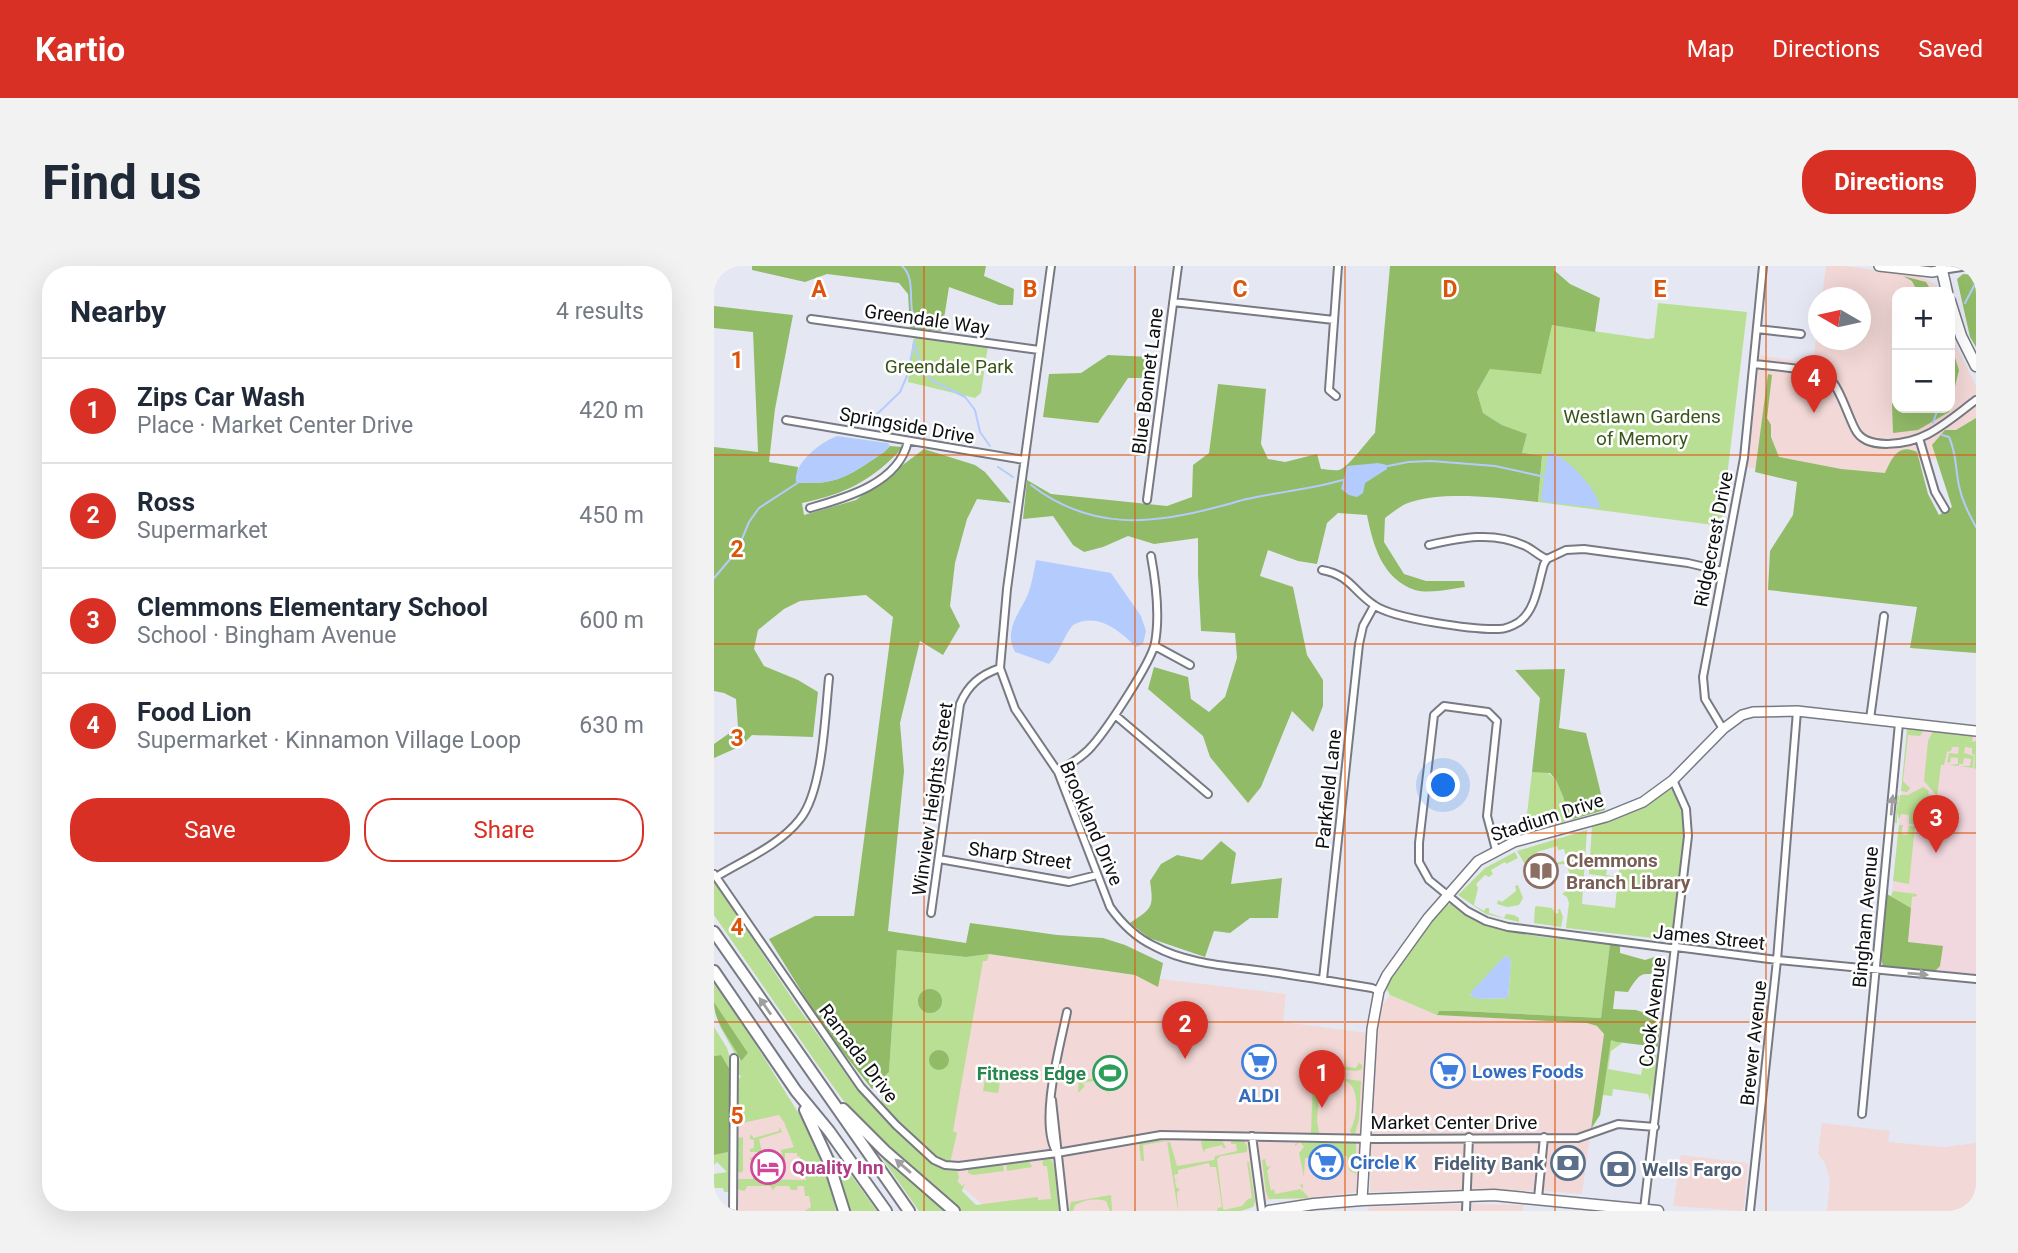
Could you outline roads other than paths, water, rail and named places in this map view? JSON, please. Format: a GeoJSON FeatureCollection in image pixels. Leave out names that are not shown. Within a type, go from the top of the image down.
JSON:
{"type":"FeatureCollection","features":[{"type":"Feature","properties":{"kind":"highway"},"geometry":{"type":"LineString","coordinates":[[714,932],[909,1211]]}},
{"type":"Feature","properties":{"kind":"highway"},"geometry":{"type":"LineString","coordinates":[[714,971],[796,1091],[829,1131],[887,1211]]}},
{"type":"Feature","properties":{"kind":"highway"},"geometry":{"type":"LineString","coordinates":[[822,1088],[885,1151],[954,1211]]}},
{"type":"Feature","properties":{"kind":"highway"},"geometry":{"type":"LineString","coordinates":[[796,1091],[825,1151],[844,1211]]}},
{"type":"Feature","properties":{"kind":"main road"},"geometry":{"type":"LineString","coordinates":[[1942,268],[1946,287]]}},
{"type":"Feature","properties":{"kind":"main road"},"geometry":{"type":"LineString","coordinates":[[1955,316],[1961,336],[1976,366]]}},
{"type":"Feature","properties":{"kind":"main road"},"geometry":{"type":"LineString","coordinates":[[1269,1211],[1314,1204],[1362,1206],[1467,1196],[1538,1198],[1658,1211]]}},
{"type":"Feature","properties":{"kind":"street","name":"Brookland Drive"},"geometry":{"type":"LineString","coordinates":[[1051,266],[1007,589],[1000,668],[1015,709],[1058,772],[1097,875],[1122,924],[1155,947],[1214,965],[1323,979],[1379,991]]}},
{"type":"Feature","properties":{"kind":"street","name":"Blue Bonnet Lane"},"geometry":{"type":"LineString","coordinates":[[1147,500],[1178,266]]}},
{"type":"Feature","properties":{"kind":"street"},"geometry":{"type":"LineString","coordinates":[[1336,396],[1329,390],[1338,266]]}},
{"type":"Feature","properties":{"kind":"street","name":"Ridgecrest Drive"},"geometry":{"type":"LineString","coordinates":[[1723,729],[1710,709],[1702,685],[1744,458],[1763,266]]}},
{"type":"Feature","properties":{"kind":"street"},"geometry":{"type":"LineString","coordinates":[[1879,266],[1932,272],[1942,268],[1968,266]]}},
{"type":"Feature","properties":{"kind":"street"},"geometry":{"type":"LineString","coordinates":[[1173,302],[1334,320]]}},
{"type":"Feature","properties":{"kind":"street","name":"Greendale Way"},"geometry":{"type":"LineString","coordinates":[[811,319],[1039,350]]}},
{"type":"Feature","properties":{"kind":"street"},"geometry":{"type":"LineString","coordinates":[[1757,329],[1801,334]]}},
{"type":"Feature","properties":{"kind":"street"},"geometry":{"type":"LineString","coordinates":[[1754,363],[1814,372],[1828,377],[1856,433],[1868,443],[1880,445],[1919,438],[1976,400]]}},
{"type":"Feature","properties":{"kind":"street","name":"Springside Drive"},"geometry":{"type":"LineString","coordinates":[[786,420],[1024,460]]}},
{"type":"Feature","properties":{"kind":"street"},"geometry":{"type":"LineString","coordinates":[[1919,438],[1936,492],[1945,509]]}},
{"type":"Feature","properties":{"kind":"street"},"geometry":{"type":"LineString","coordinates":[[810,508],[864,490],[900,461],[906,452],[908,441]]}},
{"type":"Feature","properties":{"kind":"street"},"geometry":{"type":"LineString","coordinates":[[1429,545],[1471,536],[1502,538],[1526,545],[1547,559]]}},
{"type":"Feature","properties":{"kind":"street"},"geometry":{"type":"LineString","coordinates":[[1322,570],[1335,573],[1352,583],[1374,606],[1400,616],[1502,629],[1518,623],[1530,612],[1544,564],[1547,559],[1566,550],[1584,549],[1688,563],[1722,571]]}},
{"type":"Feature","properties":{"kind":"street"},"geometry":{"type":"LineString","coordinates":[[1058,772],[1092,747],[1115,715],[1154,646],[1155,588],[1151,556]]}},
{"type":"Feature","properties":{"kind":"street","name":"Parkfield Lane"},"geometry":{"type":"LineString","coordinates":[[1323,979],[1359,644],[1363,626],[1374,606]]}},
{"type":"Feature","properties":{"kind":"street"},"geometry":{"type":"LineString","coordinates":[[1870,719],[1884,616]]}},
{"type":"Feature","properties":{"kind":"street"},"geometry":{"type":"LineString","coordinates":[[1154,646],[1190,665]]}},
{"type":"Feature","properties":{"kind":"street","name":"Winview Heights Street"},"geometry":{"type":"LineString","coordinates":[[931,913],[960,704],[976,680],[1000,668]]}},
{"type":"Feature","properties":{"kind":"street"},"geometry":{"type":"LineString","coordinates":[[715,875],[785,834],[807,810],[817,776],[829,678]]}},
{"type":"Feature","properties":{"kind":"street","name":"James Street"},"geometry":{"type":"LineString","coordinates":[[1496,850],[1487,816],[1497,721],[1488,712],[1444,706],[1434,715],[1418,854],[1424,874],[1473,915],[1504,927],[1658,947],[1976,979]]}},
{"type":"Feature","properties":{"kind":"street","name":"Stadium Drive"},"geometry":{"type":"LineString","coordinates":[[1362,1206],[1371,1029],[1379,991],[1393,965],[1447,895],[1478,862],[1496,850],[1623,811],[1649,799],[1673,780],[1723,729],[1742,715],[1753,712],[1797,710],[1976,730]]}},
{"type":"Feature","properties":{"kind":"street","name":"Brewer Avenue"},"geometry":{"type":"LineString","coordinates":[[1750,1211],[1777,960],[1797,710]]}},
{"type":"Feature","properties":{"kind":"street"},"geometry":{"type":"LineString","coordinates":[[1115,715],[1208,794]]}},
{"type":"Feature","properties":{"kind":"street","name":"Bingham Avenue"},"geometry":{"type":"LineString","coordinates":[[1862,1114],[1899,723]]}},
{"type":"Feature","properties":{"kind":"street","name":"Cook Avenue"},"geometry":{"type":"LineString","coordinates":[[1644,1209],[1676,947],[1688,822],[1681,795],[1673,780]]}},
{"type":"Feature","properties":{"kind":"street","name":"Sharp Street"},"geometry":{"type":"LineString","coordinates":[[939,859],[1069,882],[1097,875]]}},
{"type":"Feature","properties":{"kind":"street","name":"Ramada Drive"},"geometry":{"type":"LineString","coordinates":[[715,875],[861,1087],[896,1125],[929,1155],[940,1163],[954,1166],[1057,1153]]}},
{"type":"Feature","properties":{"kind":"street"},"geometry":{"type":"LineString","coordinates":[[1064,1211],[1057,1153],[1052,1146],[1049,1112],[1067,1012]]}},
{"type":"Feature","properties":{"kind":"street"},"geometry":{"type":"LineString","coordinates":[[733,1211],[734,1058]]}},
{"type":"Feature","properties":{"kind":"street","name":"Market Center Drive"},"geometry":{"type":"LineString","coordinates":[[1057,1153],[1155,1135],[1583,1138],[1618,1124],[1654,1127]]}},
{"type":"Feature","properties":{"kind":"street"},"geometry":{"type":"LineString","coordinates":[[1252,1136],[1262,1211]]}},
{"type":"Feature","properties":{"kind":"street"},"geometry":{"type":"LineString","coordinates":[[1466,1211],[1469,1137]]}},
{"type":"Feature","properties":{"kind":"street"},"geometry":{"type":"LineString","coordinates":[[1538,1198],[1544,1137]]}},
{"type":"Feature","properties":{"kind":"water"},"geometry":{"type":"Polygon","coordinates":[[[837,436],[888,443],[890,446],[862,467],[833,481],[796,482],[799,468],[809,454],[837,436]]]}},
{"type":"Feature","properties":{"kind":"water"},"geometry":{"type":"Polygon","coordinates":[[[1548,452],[1563,459],[1580,474],[1594,493],[1600,508],[1545,502],[1541,499],[1548,452]]]}},
{"type":"Feature","properties":{"kind":"water"},"geometry":{"type":"Polygon","coordinates":[[[1378,463],[1387,465],[1387,469],[1365,483],[1363,493],[1357,497],[1341,489],[1347,466],[1378,463]]]}},
{"type":"Feature","properties":{"kind":"water"},"geometry":{"type":"Polygon","coordinates":[[[1036,560],[1111,573],[1141,616],[1146,631],[1143,644],[1136,647],[1115,629],[1091,621],[1073,625],[1049,664],[1015,652],[1012,629],[1028,594],[1036,560]]]}},
{"type":"Feature","properties":{"kind":"water"},"geometry":{"type":"Polygon","coordinates":[[[1508,956],[1511,961],[1508,998],[1478,999],[1471,996],[1471,992],[1508,956]]]}},
{"type":"Feature","properties":{"kind":"waterway"},"geometry":{"type":"LineString","coordinates":[[902,266],[911,286],[916,328]]}},
{"type":"Feature","properties":{"kind":"waterway"},"geometry":{"type":"LineString","coordinates":[[1965,303],[1976,282]]}},
{"type":"Feature","properties":{"kind":"waterway"},"geometry":{"type":"LineString","coordinates":[[914,342],[923,372],[933,381],[965,397],[975,410],[980,432],[990,446]]}},
{"type":"Feature","properties":{"kind":"waterway"},"geometry":{"type":"LineString","coordinates":[[870,421],[900,392],[907,376],[914,343]]}},
{"type":"Feature","properties":{"kind":"waterway"},"geometry":{"type":"LineString","coordinates":[[1933,423],[1936,413]]}},
{"type":"Feature","properties":{"kind":"waterway"},"geometry":{"type":"LineString","coordinates":[[1942,435],[1949,437],[1952,443],[1960,492],[1976,527]]}},
{"type":"Feature","properties":{"kind":"waterway"},"geometry":{"type":"LineString","coordinates":[[1388,466],[1431,461],[1495,466],[1545,477]]}},
{"type":"Feature","properties":{"kind":"waterway"},"geometry":{"type":"LineString","coordinates":[[998,467],[1013,477]]}},
{"type":"Feature","properties":{"kind":"waterway"},"geometry":{"type":"LineString","coordinates":[[1031,485],[1076,510],[1099,517],[1146,520],[1343,480]]}},
{"type":"Feature","properties":{"kind":"waterway"},"geometry":{"type":"LineString","coordinates":[[714,578],[737,551],[749,522],[759,508],[799,482]]}},
{"type":"Feature","properties":{"kind":"place","name":"Food Lion"},"geometry":{"type":"Point","coordinates":[1814,413]}},
{"type":"Feature","properties":{"kind":"place","name":"Clemmons Elementary School"},"geometry":{"type":"Point","coordinates":[1936,853]}},
{"type":"Feature","properties":{"kind":"place","name":"Clemmons Branch Library"},"geometry":{"type":"Point","coordinates":[1541,871]}},
{"type":"Feature","properties":{"kind":"place","name":"Ross"},"geometry":{"type":"Point","coordinates":[1185,1059]}},
{"type":"Feature","properties":{"kind":"place","name":"ALDI"},"geometry":{"type":"Point","coordinates":[1259,1062]}},
{"type":"Feature","properties":{"kind":"place","name":"Lowes Foods"},"geometry":{"type":"Point","coordinates":[1448,1071]}},
{"type":"Feature","properties":{"kind":"place","name":"Fitness Edge"},"geometry":{"type":"Point","coordinates":[1110,1073]}},
{"type":"Feature","properties":{"kind":"place","name":"Zips Car Wash"},"geometry":{"type":"Point","coordinates":[1322,1108]}},
{"type":"Feature","properties":{"kind":"place","name":"Circle K"},"geometry":{"type":"Point","coordinates":[1326,1162]}},
{"type":"Feature","properties":{"kind":"place","name":"Fidelity Bank"},"geometry":{"type":"Point","coordinates":[1568,1163]}},
{"type":"Feature","properties":{"kind":"place","name":"Quality Inn"},"geometry":{"type":"Point","coordinates":[768,1167]}},
{"type":"Feature","properties":{"kind":"place","name":"Wells Fargo"},"geometry":{"type":"Point","coordinates":[1618,1169]}},
{"type":"Feature","properties":{"kind":"park label","name":"Greendale Park"},"geometry":{"type":"Point","coordinates":[949,366]}},
{"type":"Feature","properties":{"kind":"park label","name":"Westlawn Gardens of Memory"},"geometry":{"type":"Point","coordinates":[1642,427]}}]}
